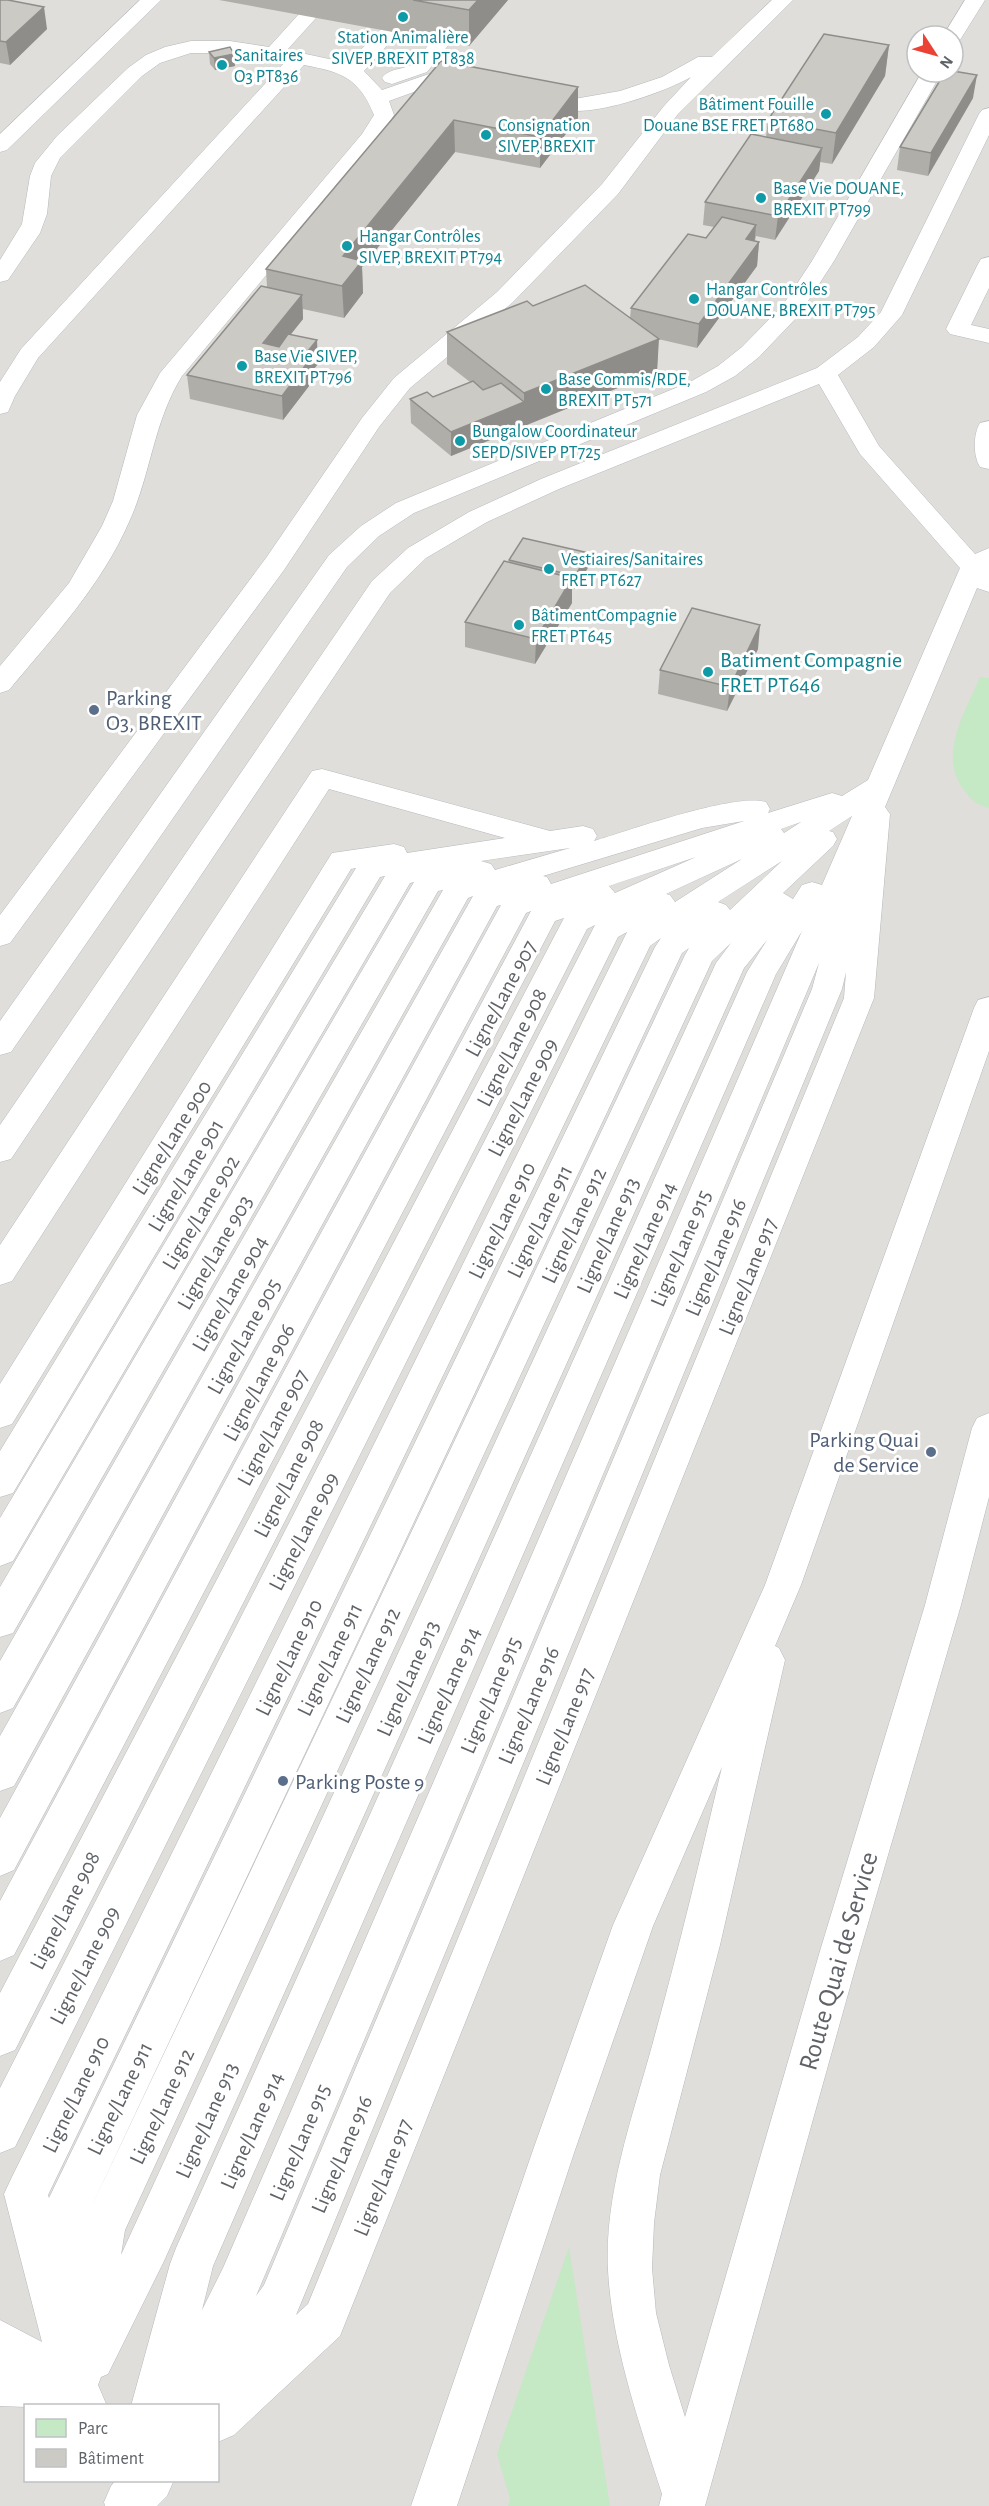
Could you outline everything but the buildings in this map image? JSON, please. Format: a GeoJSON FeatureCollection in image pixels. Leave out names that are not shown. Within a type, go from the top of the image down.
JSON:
{"type":"FeatureCollection","features":[{"type":"Feature","properties":{"kind":"lane"},"geometry":{"type":"LineString","coordinates":[[0,146],[150,0]]}},
{"type":"Feature","properties":{"kind":"lane"},"geometry":{"type":"LineString","coordinates":[[0,936],[274,564],[370,423],[402,383],[505,297],[610,189],[671,110],[705,74],[783,0]]}},
{"type":"Feature","properties":{"kind":"lane"},"geometry":{"type":"LineString","coordinates":[[960,24],[975,0]]}},
{"type":"Feature","properties":{"kind":"lane"},"geometry":{"type":"LineString","coordinates":[[273,54],[306,18]]}},
{"type":"Feature","properties":{"kind":"lane"},"geometry":{"type":"LineString","coordinates":[[351,72],[388,33]]}},
{"type":"Feature","properties":{"kind":"lane"},"geometry":{"type":"LineString","coordinates":[[517,95],[574,105],[624,98],[669,81],[748,34]]}},
{"type":"Feature","properties":{"kind":"lane"},"geometry":{"type":"LineString","coordinates":[[375,92],[420,68],[440,43]]}},
{"type":"Feature","properties":{"kind":"lane"},"geometry":{"type":"LineString","coordinates":[[0,275],[28,238],[38,205],[41,173],[52,153],[135,72],[172,49],[203,44],[339,66],[361,77],[375,92],[384,115],[370,137],[172,373],[156,398],[147,422],[128,494],[116,526],[99,557],[0,684]]}},
{"type":"Feature","properties":{"kind":"lane"},"geometry":{"type":"LineString","coordinates":[[0,407],[3,396],[29,354],[300,58]]}},
{"type":"Feature","properties":{"kind":"lane"},"geometry":{"type":"LineString","coordinates":[[375,92],[432,79],[485,89]]}},
{"type":"Feature","properties":{"kind":"lane"},"geometry":{"type":"LineString","coordinates":[[0,1044],[338,561],[370,531],[405,508],[698,387],[745,357],[773,330],[807,290],[925,84]]}},
{"type":"Feature","properties":{"kind":"lane"},"geometry":{"type":"LineString","coordinates":[[0,1150],[381,587],[417,553],[478,517],[550,484],[825,374],[866,342],[891,315],[989,114]]}},
{"type":"Feature","properties":{"kind":"lane"},"geometry":{"type":"LineString","coordinates":[[989,264],[979,329],[989,362]]}},
{"type":"Feature","properties":{"kind":"lane"},"geometry":{"type":"LineString","coordinates":[[595,927],[879,786],[984,569],[869,449],[825,374]]}},
{"type":"Feature","properties":{"kind":"lane"},"geometry":{"type":"LineString","coordinates":[[989,428],[987,449],[989,462]]}},
{"type":"Feature","properties":{"kind":"lane"},"geometry":{"type":"LineString","coordinates":[[0,1272],[322,778],[540,838],[701,819],[879,786]]}},
{"type":"Feature","properties":{"kind":"lane"},"geometry":{"type":"LineString","coordinates":[[595,927],[879,786]]}},
{"type":"Feature","properties":{"kind":"lane"},"geometry":{"type":"LineString","coordinates":[[595,927],[879,786]]}},
{"type":"Feature","properties":{"kind":"lane"},"geometry":{"type":"LineString","coordinates":[[595,927],[879,786]]}},
{"type":"Feature","properties":{"kind":"lane"},"geometry":{"type":"LineString","coordinates":[[595,927],[879,786]]}},
{"type":"Feature","properties":{"kind":"lane"},"geometry":{"type":"LineString","coordinates":[[595,927],[879,786]]}},
{"type":"Feature","properties":{"kind":"lane"},"geometry":{"type":"LineString","coordinates":[[595,927],[879,786]]}},
{"type":"Feature","properties":{"kind":"lane"},"geometry":{"type":"LineString","coordinates":[[595,927],[701,819]]}},
{"type":"Feature","properties":{"kind":"lane"},"geometry":{"type":"LineString","coordinates":[[595,927],[701,819]]}},
{"type":"Feature","properties":{"kind":"lane"},"geometry":{"type":"LineString","coordinates":[[540,838],[595,927]]}},
{"type":"Feature","properties":{"kind":"lane","name":"Ligne/Lane 900"},"geometry":{"type":"LineString","coordinates":[[0,1414],[595,927]]}},
{"type":"Feature","properties":{"kind":"lane","name":"Ligne/Lane 901"},"geometry":{"type":"LineString","coordinates":[[0,1482],[595,927]]}},
{"type":"Feature","properties":{"kind":"lane","name":"Ligne/Lane 902"},"geometry":{"type":"LineString","coordinates":[[0,1550],[595,927]]}},
{"type":"Feature","properties":{"kind":"lane","name":"Ligne/Lane 903"},"geometry":{"type":"LineString","coordinates":[[0,1621],[595,927]]}},
{"type":"Feature","properties":{"kind":"lane","name":"Ligne/Lane 904"},"geometry":{"type":"LineString","coordinates":[[0,1696],[595,927]]}},
{"type":"Feature","properties":{"kind":"lane","name":"Ligne/Lane 905"},"geometry":{"type":"LineString","coordinates":[[0,1773],[595,927]]}},
{"type":"Feature","properties":{"kind":"lane","name":"Ligne/Lane 906"},"geometry":{"type":"LineString","coordinates":[[0,1857],[595,927]]}},
{"type":"Feature","properties":{"kind":"lane","name":"Ligne/Lane 907"},"geometry":{"type":"LineString","coordinates":[[0,1941],[595,927]]}},
{"type":"Feature","properties":{"kind":"lane","name":"Ligne/Lane 908"},"geometry":{"type":"LineString","coordinates":[[0,2034],[595,927]]}},
{"type":"Feature","properties":{"kind":"lane","name":"Ligne/Lane 909"},"geometry":{"type":"LineString","coordinates":[[0,2132],[595,927]]}},
{"type":"Feature","properties":{"kind":"lane","name":"Ligne/Lane 913"},"geometry":{"type":"LineString","coordinates":[[80,2397],[150,2246],[595,927]]}},
{"type":"Feature","properties":{"kind":"lane","name":"Ligne/Lane 912"},"geometry":{"type":"LineString","coordinates":[[80,2397],[105,2227],[595,927]]}},
{"type":"Feature","properties":{"kind":"lane","name":"Ligne/Lane 910"},"geometry":{"type":"LineString","coordinates":[[80,2397],[26,2194],[595,927]]}},
{"type":"Feature","properties":{"kind":"lane","name":"Ligne/Lane 914"},"geometry":{"type":"LineString","coordinates":[[155,2404],[192,2264],[595,927]]}},
{"type":"Feature","properties":{"kind":"lane","name":"Ligne/Lane 915"},"geometry":{"type":"LineString","coordinates":[[178,2404],[239,2284],[595,927]]}},
{"type":"Feature","properties":{"kind":"lane","name":"Ligne/Lane 916"},"geometry":{"type":"LineString","coordinates":[[203,2404],[280,2301],[595,927]]}},
{"type":"Feature","properties":{"kind":"lane","name":"Ligne/Lane 917"},"geometry":{"type":"LineString","coordinates":[[219,2418],[324,2320],[595,927]]}},
{"type":"Feature","properties":{"kind":"lane"},"geometry":{"type":"LineString","coordinates":[[434,2506],[633,1924],[783,1585],[989,1008]]}},
{"type":"Feature","properties":{"kind":"lane","name":"Route Quai de Service"},"geometry":{"type":"LineString","coordinates":[[683,2500],[840,1951],[943,1605],[989,1428]]}},
{"type":"Feature","properties":{"kind":"lane"},"geometry":{"type":"LineString","coordinates":[[683,2500],[634,2313],[630,2268],[632,2223],[639,2175],[700,1946],[783,1585]]}},
{"type":"Feature","properties":{"kind":"lane"},"geometry":{"type":"LineString","coordinates":[[0,2342],[80,2397]]}},
{"type":"Feature","properties":{"kind":"lane"},"geometry":{"type":"LineString","coordinates":[[0,2383],[80,2397]]}},
{"type":"Feature","properties":{"kind":"shaded area"},"geometry":{"type":"Polygon","coordinates":[[[0,0],[989,0],[989,2506],[0,2506],[0,0]]]}},
{"type":"Feature","properties":{"kind":"green space"},"geometry":{"type":"Polygon","coordinates":[[[980,677],[989,678],[989,808],[975,802],[967,794],[956,776],[953,762],[957,733],[980,677]]]}},
{"type":"Feature","properties":{"kind":"green space"},"geometry":{"type":"Polygon","coordinates":[[[569,2247],[610,2506],[508,2506],[510,2499],[497,2454],[569,2247]]]}},
{"type":"Feature","properties":{"kind":"place","name":"Station Animalière SIVEP, BREXIT PT838"},"geometry":{"type":"Point","coordinates":[403,17]}},
{"type":"Feature","properties":{"kind":"place","name":"Sanitaires O3 PT836"},"geometry":{"type":"Point","coordinates":[222,65]}},
{"type":"Feature","properties":{"kind":"place","name":"Bâtiment Fouille Douane BSE FRET PT680"},"geometry":{"type":"Point","coordinates":[826,114]}},
{"type":"Feature","properties":{"kind":"place","name":"Consignation SIVEP, BREXIT"},"geometry":{"type":"Point","coordinates":[486,135]}},
{"type":"Feature","properties":{"kind":"place","name":"Base Vie DOUANE, BREXIT PT799"},"geometry":{"type":"Point","coordinates":[761,198]}},
{"type":"Feature","properties":{"kind":"place","name":"Hangar Contrôles SIVEP, BREXIT PT794"},"geometry":{"type":"Point","coordinates":[347,246]}},
{"type":"Feature","properties":{"kind":"place","name":"Hangar Contrôles DOUANE, BREXIT PT795"},"geometry":{"type":"Point","coordinates":[694,299]}},
{"type":"Feature","properties":{"kind":"place","name":"Base Vie SIVEP, BREXIT PT796"},"geometry":{"type":"Point","coordinates":[242,366]}},
{"type":"Feature","properties":{"kind":"place","name":"Base Commis/RDE, BREXIT PT571"},"geometry":{"type":"Point","coordinates":[546,389]}},
{"type":"Feature","properties":{"kind":"place","name":"Bungalow Coordinateur SEPD/SIVEP PT725"},"geometry":{"type":"Point","coordinates":[460,441]}},
{"type":"Feature","properties":{"kind":"place","name":"Vestiaires/Sanitaires FRET PT627"},"geometry":{"type":"Point","coordinates":[549,569]}},
{"type":"Feature","properties":{"kind":"place","name":"BâtimentCompagnie FRET PT645"},"geometry":{"type":"Point","coordinates":[519,625]}},
{"type":"Feature","properties":{"kind":"place","name":"Batiment Compagnie FRET PT646"},"geometry":{"type":"Point","coordinates":[708,672]}},
{"type":"Feature","properties":{"kind":"place","name":"Parking O3, BREXIT"},"geometry":{"type":"Point","coordinates":[94,710]}},
{"type":"Feature","properties":{"kind":"place","name":"Parking Quai de Service"},"geometry":{"type":"Point","coordinates":[931,1452]}},
{"type":"Feature","properties":{"kind":"place","name":"Parking Poste 9"},"geometry":{"type":"Point","coordinates":[283,1781]}}]}
